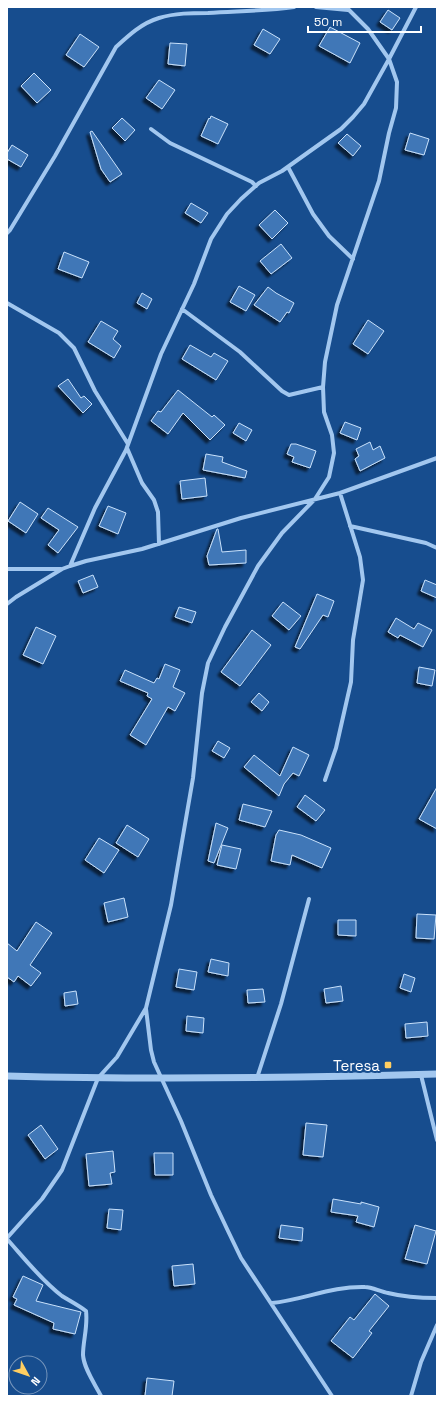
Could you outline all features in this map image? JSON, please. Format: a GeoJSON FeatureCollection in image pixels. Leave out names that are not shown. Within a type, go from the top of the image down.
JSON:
{"type":"FeatureCollection","features":[{"type":"Feature","properties":{"kind":"street"},"geometry":{"type":"LineString","coordinates":[[7,233],[54,156],[116,47],[135,30],[158,18],[178,14],[262,11],[294,7]]}},
{"type":"Feature","properties":{"kind":"street"},"geometry":{"type":"LineString","coordinates":[[100,1396],[85,1364],[83,1356],[87,1322],[86,1311],[62,1296],[40,1276],[7,1238],[42,1199],[62,1170],[98,1078],[117,1057],[146,1008],[171,905],[193,778],[202,693],[208,663],[225,627],[258,566],[282,533],[315,499],[329,477],[334,453],[332,435],[324,412],[323,387],[325,362],[337,305],[379,181],[396,108],[397,82],[389,59],[368,29],[347,8],[316,7]]}},
{"type":"Feature","properties":{"kind":"street"},"geometry":{"type":"LineString","coordinates":[[70,566],[95,508],[127,446],[161,354],[194,284],[211,238],[228,214],[241,199],[256,186],[288,167],[341,129],[353,117],[364,104],[416,7]]}},
{"type":"Feature","properties":{"kind":"street"},"geometry":{"type":"LineString","coordinates":[[151,129],[170,144],[252,182],[256,186]]}},
{"type":"Feature","properties":{"kind":"street"},"geometry":{"type":"LineString","coordinates":[[288,167],[313,214],[329,236],[353,259]]}},
{"type":"Feature","properties":{"kind":"street"},"geometry":{"type":"LineString","coordinates":[[7,302],[59,333],[74,348],[95,391],[127,446],[142,483],[154,500],[158,512],[159,544]]}},
{"type":"Feature","properties":{"kind":"street"},"geometry":{"type":"LineString","coordinates":[[182,309],[240,352],[282,391],[289,395],[323,387]]}},
{"type":"Feature","properties":{"kind":"street"},"geometry":{"type":"LineString","coordinates":[[7,604],[62,569],[70,566],[142,549],[242,518],[340,493],[437,458]]}},
{"type":"Feature","properties":{"kind":"street"},"geometry":{"type":"LineString","coordinates":[[325,780],[336,748],[351,682],[353,640],[363,580],[360,557],[340,493]]}},
{"type":"Feature","properties":{"kind":"street"},"geometry":{"type":"LineString","coordinates":[[350,526],[419,541],[437,548]]}},
{"type":"Feature","properties":{"kind":"street"},"geometry":{"type":"LineString","coordinates":[[7,568],[62,569]]}},
{"type":"Feature","properties":{"kind":"street"},"geometry":{"type":"LineString","coordinates":[[256,1078],[281,1004],[309,899]]}},
{"type":"Feature","properties":{"kind":"street"},"geometry":{"type":"LineString","coordinates":[[146,1008],[151,1050],[161,1078],[228,1231],[241,1258],[332,1396]]}},
{"type":"Feature","properties":{"kind":"street"},"geometry":{"type":"LineString","coordinates":[[7,1076],[98,1078],[256,1078],[437,1074]]}},
{"type":"Feature","properties":{"kind":"street"},"geometry":{"type":"LineString","coordinates":[[421,1075],[437,1140]]}},
{"type":"Feature","properties":{"kind":"street"},"geometry":{"type":"LineString","coordinates":[[272,1303],[289,1302],[328,1290],[366,1287],[389,1293],[422,1298],[437,1298]]}},
{"type":"Feature","properties":{"kind":"street"},"geometry":{"type":"LineString","coordinates":[[411,1396],[421,1362],[437,1325]]}},
{"type":"Feature","properties":{"kind":"building"},"geometry":{"type":"Polygon","coordinates":[[[388,10],[400,18],[392,30],[380,22],[388,10]]]}},
{"type":"Feature","properties":{"kind":"building"},"geometry":{"type":"Polygon","coordinates":[[[330,27],[360,43],[350,63],[319,46],[330,27]]]}},
{"type":"Feature","properties":{"kind":"building"},"geometry":{"type":"Polygon","coordinates":[[[263,29],[280,39],[270,54],[254,45],[263,29]]]}},
{"type":"Feature","properties":{"kind":"building"},"geometry":{"type":"Polygon","coordinates":[[[80,34],[99,47],[84,67],[66,55],[80,34]]]}},
{"type":"Feature","properties":{"kind":"building"},"geometry":{"type":"Polygon","coordinates":[[[170,43],[187,44],[185,66],[168,64],[170,43]]]}},
{"type":"Feature","properties":{"kind":"building"},"geometry":{"type":"Polygon","coordinates":[[[34,73],[51,90],[37,103],[21,86],[34,73]]]}},
{"type":"Feature","properties":{"kind":"building"},"geometry":{"type":"Polygon","coordinates":[[[159,80],[175,90],[162,109],[146,98],[159,80]]]}},
{"type":"Feature","properties":{"kind":"building"},"geometry":{"type":"Polygon","coordinates":[[[211,116],[228,124],[218,144],[201,136],[211,116]]]}},
{"type":"Feature","properties":{"kind":"building"},"geometry":{"type":"Polygon","coordinates":[[[122,118],[135,130],[125,141],[112,128],[122,118]]]}},
{"type":"Feature","properties":{"kind":"building"},"geometry":{"type":"Polygon","coordinates":[[[92,131],[122,174],[110,182],[101,169],[90,132],[92,131]]]}},
{"type":"Feature","properties":{"kind":"building"},"geometry":{"type":"Polygon","coordinates":[[[410,133],[429,139],[424,155],[405,150],[410,133]]]}},
{"type":"Feature","properties":{"kind":"building"},"geometry":{"type":"Polygon","coordinates":[[[347,134],[361,146],[353,156],[338,143],[347,134]]]}},
{"type":"Feature","properties":{"kind":"building"},"geometry":{"type":"Polygon","coordinates":[[[12,145],[28,155],[21,167],[7,159],[7,153],[12,145]]]}},
{"type":"Feature","properties":{"kind":"building"},"geometry":{"type":"Polygon","coordinates":[[[191,203],[208,213],[201,223],[185,213],[191,203]]]}},
{"type":"Feature","properties":{"kind":"building"},"geometry":{"type":"Polygon","coordinates":[[[275,210],[288,223],[272,239],[259,225],[275,210]]]}},
{"type":"Feature","properties":{"kind":"building"},"geometry":{"type":"Polygon","coordinates":[[[281,244],[292,258],[271,274],[260,261],[281,244]]]}},
{"type":"Feature","properties":{"kind":"building"},"geometry":{"type":"Polygon","coordinates":[[[64,252],[89,262],[82,278],[58,269],[64,252]]]}},
{"type":"Feature","properties":{"kind":"building"},"geometry":{"type":"Polygon","coordinates":[[[239,286],[255,295],[246,311],[230,302],[239,286]]]}},
{"type":"Feature","properties":{"kind":"building"},"geometry":{"type":"Polygon","coordinates":[[[268,287],[294,303],[289,313],[287,312],[280,322],[254,305],[268,287]]]}},
{"type":"Feature","properties":{"kind":"building"},"geometry":{"type":"Polygon","coordinates":[[[142,293],[152,299],[147,309],[137,303],[142,293]]]}},
{"type":"Feature","properties":{"kind":"building"},"geometry":{"type":"Polygon","coordinates":[[[368,320],[384,331],[368,354],[353,344],[368,320]]]}},
{"type":"Feature","properties":{"kind":"building"},"geometry":{"type":"Polygon","coordinates":[[[101,321],[118,331],[113,339],[121,346],[114,358],[88,342],[101,321]]]}},
{"type":"Feature","properties":{"kind":"building"},"geometry":{"type":"Polygon","coordinates":[[[190,345],[211,357],[214,353],[228,361],[216,380],[182,359],[190,345]]]}},
{"type":"Feature","properties":{"kind":"building"},"geometry":{"type":"Polygon","coordinates":[[[68,379],[81,398],[84,396],[92,404],[83,413],[58,386],[68,379]]]}},
{"type":"Feature","properties":{"kind":"building"},"geometry":{"type":"Polygon","coordinates":[[[178,390],[212,417],[214,415],[225,425],[210,440],[183,413],[168,434],[151,421],[158,411],[161,412],[178,390]]]}},
{"type":"Feature","properties":{"kind":"building"},"geometry":{"type":"Polygon","coordinates":[[[345,422],[361,428],[357,440],[340,433],[345,422]]]}},
{"type":"Feature","properties":{"kind":"building"},"geometry":{"type":"Polygon","coordinates":[[[239,423],[252,430],[246,441],[233,433],[239,423]]]}},
{"type":"Feature","properties":{"kind":"building"},"geometry":{"type":"Polygon","coordinates":[[[370,442],[373,450],[380,446],[385,458],[360,471],[355,459],[359,456],[356,449],[370,442]]]}},
{"type":"Feature","properties":{"kind":"building"},"geometry":{"type":"Polygon","coordinates":[[[291,444],[296,444],[316,451],[310,468],[292,462],[294,457],[287,454],[291,444]]]}},
{"type":"Feature","properties":{"kind":"building"},"geometry":{"type":"Polygon","coordinates":[[[206,454],[223,457],[222,462],[247,471],[245,478],[203,470],[206,454]]]}},
{"type":"Feature","properties":{"kind":"building"},"geometry":{"type":"Polygon","coordinates":[[[205,478],[207,496],[182,499],[180,481],[205,478]]]}},
{"type":"Feature","properties":{"kind":"building"},"geometry":{"type":"Polygon","coordinates":[[[20,502],[38,514],[26,533],[8,521],[20,502]]]}},
{"type":"Feature","properties":{"kind":"building"},"geometry":{"type":"Polygon","coordinates":[[[108,506],[126,513],[118,534],[99,526],[108,506]]]}},
{"type":"Feature","properties":{"kind":"building"},"geometry":{"type":"Polygon","coordinates":[[[48,508],[78,527],[58,553],[48,545],[59,530],[41,518],[48,508]]]}},
{"type":"Feature","properties":{"kind":"building"},"geometry":{"type":"Polygon","coordinates":[[[217,529],[222,552],[246,550],[246,563],[209,565],[207,556],[217,529]]]}},
{"type":"Feature","properties":{"kind":"building"},"geometry":{"type":"Polygon","coordinates":[[[93,575],[98,587],[83,593],[78,581],[93,575]]]}},
{"type":"Feature","properties":{"kind":"building"},"geometry":{"type":"Polygon","coordinates":[[[425,580],[437,585],[437,598],[421,591],[425,580]]]}},
{"type":"Feature","properties":{"kind":"building"},"geometry":{"type":"Polygon","coordinates":[[[317,594],[334,601],[328,617],[323,615],[300,649],[295,647],[317,594]]]}},
{"type":"Feature","properties":{"kind":"building"},"geometry":{"type":"Polygon","coordinates":[[[283,602],[301,616],[289,630],[272,616],[283,602]]]}},
{"type":"Feature","properties":{"kind":"building"},"geometry":{"type":"Polygon","coordinates":[[[179,607],[196,612],[192,623],[175,617],[179,607]]]}},
{"type":"Feature","properties":{"kind":"building"},"geometry":{"type":"Polygon","coordinates":[[[396,618],[414,629],[418,623],[432,630],[423,647],[400,635],[398,638],[388,632],[396,618]]]}},
{"type":"Feature","properties":{"kind":"building"},"geometry":{"type":"Polygon","coordinates":[[[36,627],[56,636],[43,664],[23,655],[36,627]]]}},
{"type":"Feature","properties":{"kind":"building"},"geometry":{"type":"Polygon","coordinates":[[[252,630],[271,645],[240,686],[221,672],[252,630]]]}},
{"type":"Feature","properties":{"kind":"building"},"geometry":{"type":"Polygon","coordinates":[[[165,664],[180,670],[173,687],[185,693],[175,711],[168,707],[146,745],[130,735],[152,699],[147,696],[148,693],[120,681],[125,670],[154,683],[157,678],[159,679],[165,664]]]}},
{"type":"Feature","properties":{"kind":"building"},"geometry":{"type":"Polygon","coordinates":[[[419,667],[435,670],[432,686],[417,683],[419,667]]]}},
{"type":"Feature","properties":{"kind":"building"},"geometry":{"type":"Polygon","coordinates":[[[259,693],[269,702],[262,711],[251,702],[259,693]]]}},
{"type":"Feature","properties":{"kind":"building"},"geometry":{"type":"Polygon","coordinates":[[[218,741],[230,748],[224,758],[212,751],[218,741]]]}},
{"type":"Feature","properties":{"kind":"building"},"geometry":{"type":"Polygon","coordinates":[[[293,747],[309,755],[299,776],[293,773],[284,784],[279,796],[244,767],[254,755],[280,776],[293,747]]]}},
{"type":"Feature","properties":{"kind":"building"},"geometry":{"type":"Polygon","coordinates":[[[437,787],[437,829],[419,819],[437,787]]]}},
{"type":"Feature","properties":{"kind":"building"},"geometry":{"type":"Polygon","coordinates":[[[305,795],[325,810],[316,821],[297,807],[305,795]]]}},
{"type":"Feature","properties":{"kind":"building"},"geometry":{"type":"Polygon","coordinates":[[[243,804],[272,811],[265,827],[239,820],[243,804]]]}},
{"type":"Feature","properties":{"kind":"building"},"geometry":{"type":"Polygon","coordinates":[[[216,823],[228,828],[214,863],[208,861],[216,823]]]}},
{"type":"Feature","properties":{"kind":"building"},"geometry":{"type":"Polygon","coordinates":[[[127,825],[149,839],[138,857],[116,843],[127,825]]]}},
{"type":"Feature","properties":{"kind":"building"},"geometry":{"type":"Polygon","coordinates":[[[279,830],[301,835],[331,848],[322,868],[292,855],[290,865],[271,861],[276,835],[279,830]]]}},
{"type":"Feature","properties":{"kind":"building"},"geometry":{"type":"Polygon","coordinates":[[[99,838],[119,850],[104,873],[85,860],[99,838]]]}},
{"type":"Feature","properties":{"kind":"building"},"geometry":{"type":"Polygon","coordinates":[[[222,845],[241,849],[236,869],[217,865],[222,845]]]}},
{"type":"Feature","properties":{"kind":"building"},"geometry":{"type":"Polygon","coordinates":[[[124,898],[128,917],[108,922],[104,903],[124,898]]]}},
{"type":"Feature","properties":{"kind":"building"},"geometry":{"type":"Polygon","coordinates":[[[417,914],[436,915],[434,939],[416,938],[417,914]]]}},
{"type":"Feature","properties":{"kind":"building"},"geometry":{"type":"Polygon","coordinates":[[[338,920],[356,920],[356,936],[338,935],[338,920]]]}},
{"type":"Feature","properties":{"kind":"building"},"geometry":{"type":"Polygon","coordinates":[[[36,922],[52,933],[30,965],[41,973],[31,986],[18,976],[14,982],[7,977],[7,943],[17,951],[36,922]]]}},
{"type":"Feature","properties":{"kind":"building"},"geometry":{"type":"Polygon","coordinates":[[[211,959],[229,963],[228,976],[208,972],[211,959]]]}},
{"type":"Feature","properties":{"kind":"building"},"geometry":{"type":"Polygon","coordinates":[[[179,969],[197,972],[194,990],[176,987],[179,969]]]}},
{"type":"Feature","properties":{"kind":"building"},"geometry":{"type":"Polygon","coordinates":[[[404,974],[415,978],[411,992],[400,988],[404,974]]]}},
{"type":"Feature","properties":{"kind":"building"},"geometry":{"type":"Polygon","coordinates":[[[341,986],[343,1001],[326,1003],[324,989],[341,986]]]}},
{"type":"Feature","properties":{"kind":"building"},"geometry":{"type":"Polygon","coordinates":[[[263,989],[265,1002],[248,1003],[247,990],[263,989]]]}},
{"type":"Feature","properties":{"kind":"building"},"geometry":{"type":"Polygon","coordinates":[[[76,991],[78,1004],[65,1006],[64,993],[76,991]]]}},
{"type":"Feature","properties":{"kind":"building"},"geometry":{"type":"Polygon","coordinates":[[[187,1016],[204,1018],[203,1033],[186,1031],[187,1016]]]}},
{"type":"Feature","properties":{"kind":"building"},"geometry":{"type":"Polygon","coordinates":[[[427,1022],[428,1036],[406,1038],[405,1024],[427,1022]]]}},
{"type":"Feature","properties":{"kind":"building"},"geometry":{"type":"Polygon","coordinates":[[[306,1123],[327,1125],[323,1157],[303,1155],[306,1123]]]}},
{"type":"Feature","properties":{"kind":"building"},"geometry":{"type":"Polygon","coordinates":[[[41,1125],[58,1149],[45,1159],[28,1135],[41,1125]]]}},
{"type":"Feature","properties":{"kind":"building"},"geometry":{"type":"Polygon","coordinates":[[[113,1151],[115,1172],[110,1173],[112,1184],[89,1186],[86,1154],[113,1151]]]}},
{"type":"Feature","properties":{"kind":"building"},"geometry":{"type":"Polygon","coordinates":[[[154,1153],[173,1153],[173,1175],[155,1175],[154,1153]]]}},
{"type":"Feature","properties":{"kind":"building"},"geometry":{"type":"Polygon","coordinates":[[[333,1199],[361,1204],[361,1202],[379,1207],[374,1227],[356,1222],[358,1216],[331,1212],[333,1199]]]}},
{"type":"Feature","properties":{"kind":"building"},"geometry":{"type":"Polygon","coordinates":[[[109,1209],[123,1210],[121,1230],[107,1228],[109,1209]]]}},
{"type":"Feature","properties":{"kind":"building"},"geometry":{"type":"Polygon","coordinates":[[[281,1225],[303,1228],[302,1241],[279,1238],[281,1225]]]}},
{"type":"Feature","properties":{"kind":"building"},"geometry":{"type":"Polygon","coordinates":[[[415,1225],[436,1231],[427,1264],[405,1259],[415,1225]]]}},
{"type":"Feature","properties":{"kind":"building"},"geometry":{"type":"Polygon","coordinates":[[[193,1264],[195,1284],[174,1286],[172,1266],[193,1264]]]}},
{"type":"Feature","properties":{"kind":"building"},"geometry":{"type":"Polygon","coordinates":[[[23,1276],[43,1285],[36,1301],[81,1312],[75,1334],[53,1329],[54,1323],[14,1305],[17,1299],[13,1297],[23,1276]]]}},
{"type":"Feature","properties":{"kind":"building"},"geometry":{"type":"Polygon","coordinates":[[[375,1294],[389,1306],[369,1331],[372,1333],[353,1358],[331,1341],[350,1317],[354,1320],[375,1294]]]}},
{"type":"Feature","properties":{"kind":"building"},"geometry":{"type":"Polygon","coordinates":[[[147,1378],[174,1381],[172,1396],[145,1396],[147,1378]]]}},
{"type":"Feature","properties":{"kind":"place","name":"Teresa"},"geometry":{"type":"Point","coordinates":[388,1065]}}]}
